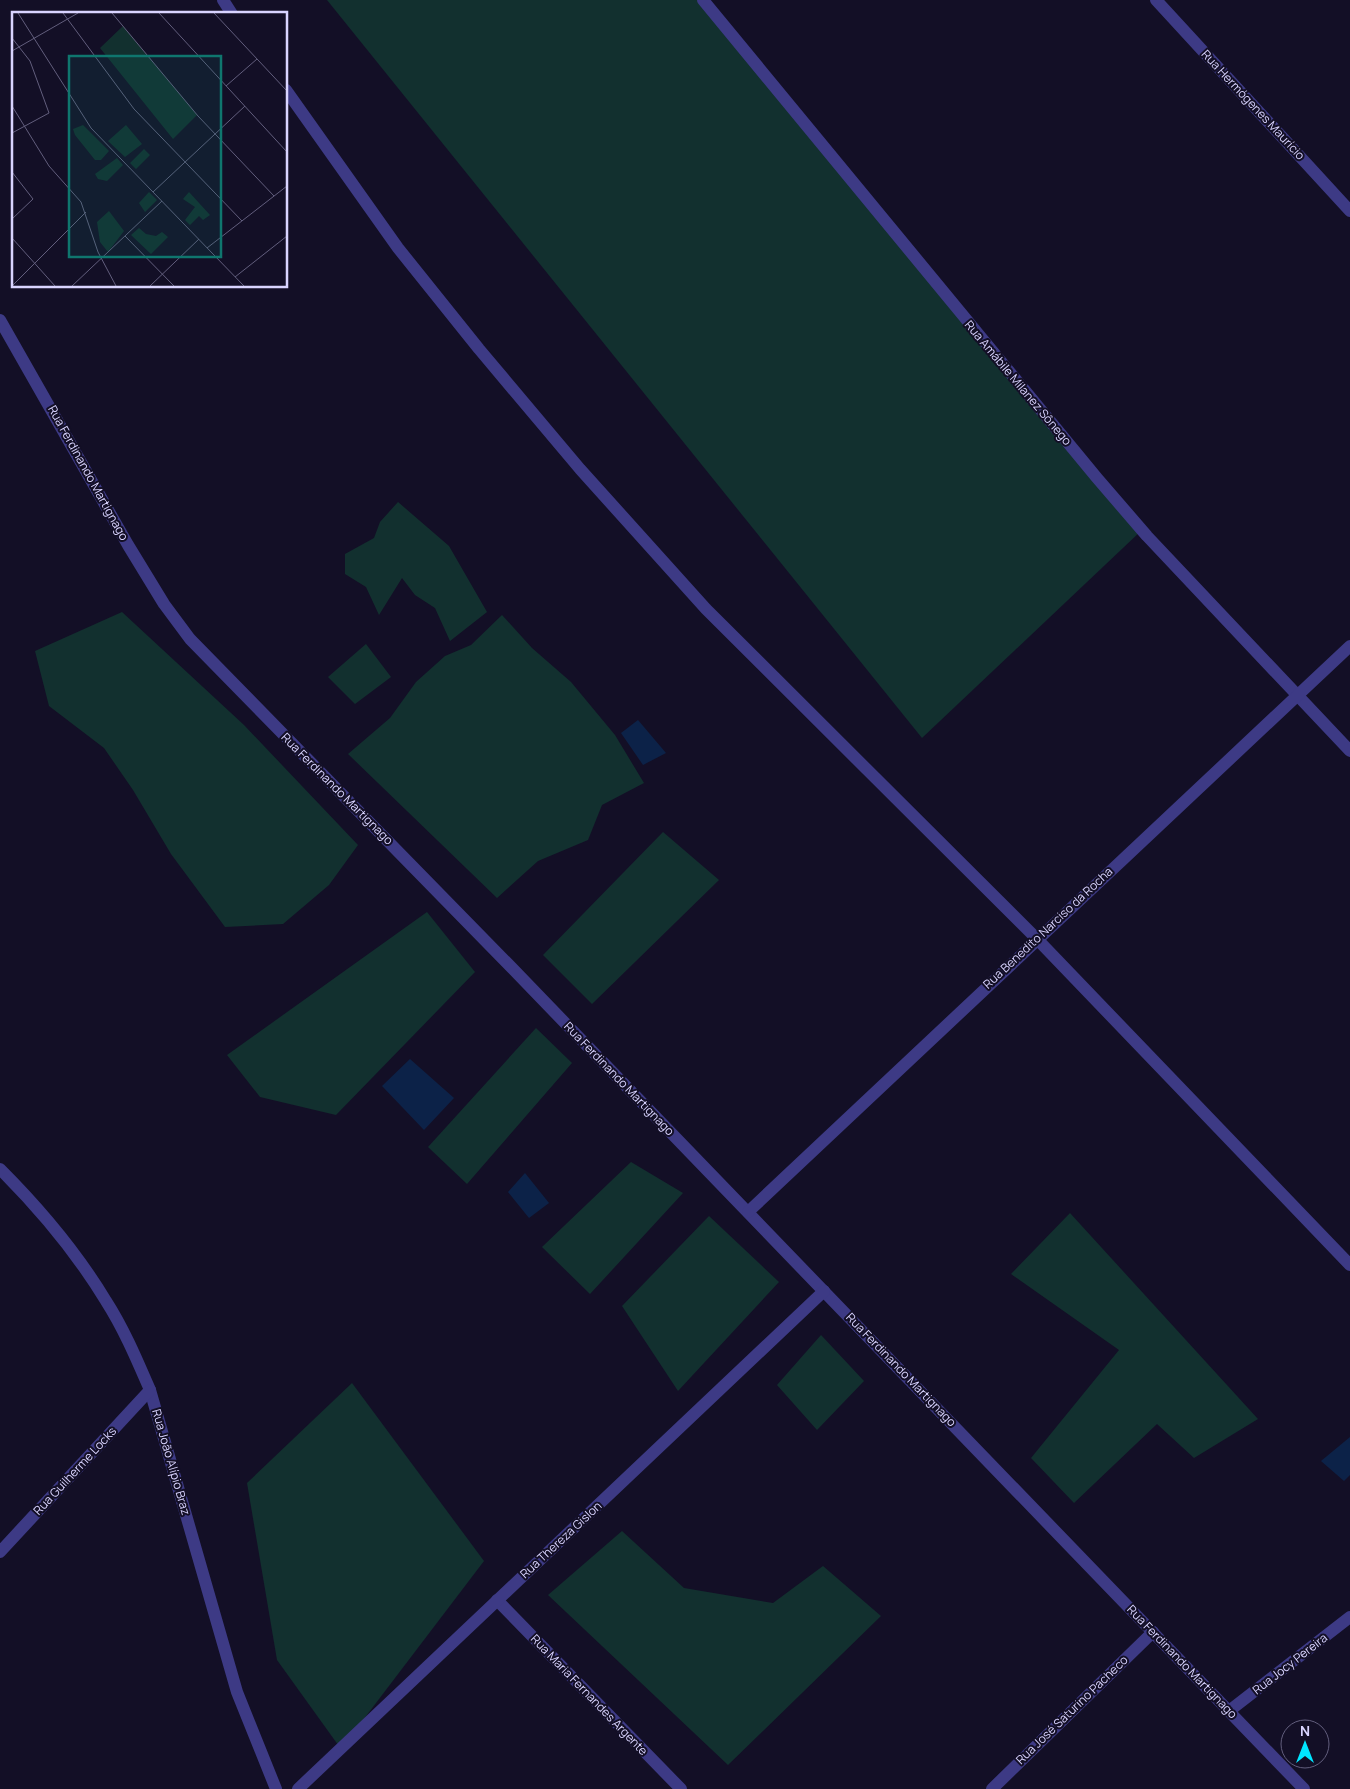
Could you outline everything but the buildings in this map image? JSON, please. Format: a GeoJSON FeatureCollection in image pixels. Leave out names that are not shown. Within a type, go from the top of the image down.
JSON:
{"type":"FeatureCollection","features":[{"type":"Feature","properties":{"kind":"street"},"geometry":{"type":"LineString","coordinates":[[223,0],[231,12]]}},
{"type":"Feature","properties":{"kind":"street","name":"Rua Amábile Milanez Sônego"},"geometry":{"type":"LineString","coordinates":[[703,0],[1097,478],[1147,536],[1350,751]]}},
{"type":"Feature","properties":{"kind":"street","name":"Rua Hermógenes Maurício"},"geometry":{"type":"LineString","coordinates":[[1156,0],[1350,211]]}},
{"type":"Feature","properties":{"kind":"street"},"geometry":{"type":"LineString","coordinates":[[288,93],[398,248],[479,349],[587,476],[706,609],[1037,938],[1350,1265]]}},
{"type":"Feature","properties":{"kind":"street","name":"Rua Ferdinando Martignago"},"geometry":{"type":"LineString","coordinates":[[0,320],[128,545],[164,604],[190,639],[824,1290],[1304,1789]]}},
{"type":"Feature","properties":{"kind":"street","name":"Rua Benedito Narciso da Rocha"},"geometry":{"type":"LineString","coordinates":[[748,1212],[1037,938],[1350,646]]}},
{"type":"Feature","properties":{"kind":"street","name":"Rua João Alípio Braz"},"geometry":{"type":"LineString","coordinates":[[0,1169],[24,1193],[54,1230],[106,1301],[150,1390],[237,1692],[276,1789]]}},
{"type":"Feature","properties":{"kind":"street","name":"Rua Thereza Gislon"},"geometry":{"type":"LineString","coordinates":[[298,1789],[824,1290]]}},
{"type":"Feature","properties":{"kind":"street","name":"Rua Guilherme Locks"},"geometry":{"type":"LineString","coordinates":[[0,1552],[150,1390]]}},
{"type":"Feature","properties":{"kind":"street","name":"Rua Maria Fernandes Argente"},"geometry":{"type":"LineString","coordinates":[[497,1600],[681,1789]]}},
{"type":"Feature","properties":{"kind":"street","name":"Rua Jocy Pereira"},"geometry":{"type":"LineString","coordinates":[[1229,1711],[1350,1617]]}},
{"type":"Feature","properties":{"kind":"street","name":"Rua José Saturino Pacheco"},"geometry":{"type":"LineString","coordinates":[[992,1789],[1153,1632]]}},
{"type":"Feature","properties":{"kind":"green space"},"geometry":{"type":"Polygon","coordinates":[[[327,0],[702,0],[1142,530],[922,738],[327,0]]]}},
{"type":"Feature","properties":{"kind":"green space"},"geometry":{"type":"Polygon","coordinates":[[[398,502],[449,546],[487,612],[450,641],[435,608],[415,595],[402,578],[379,615],[366,587],[345,574],[345,554],[374,538],[380,522],[398,502]]]}},
{"type":"Feature","properties":{"kind":"green space"},"geometry":{"type":"Polygon","coordinates":[[[122,612],[244,725],[358,845],[329,885],[283,924],[225,927],[171,854],[133,790],[104,748],[49,706],[35,651],[122,612]]]}},
{"type":"Feature","properties":{"kind":"green space"},"geometry":{"type":"Polygon","coordinates":[[[502,615],[532,648],[571,682],[615,735],[644,783],[602,805],[588,840],[538,861],[497,898],[348,754],[390,718],[416,682],[445,656],[471,645],[502,615]]]}},
{"type":"Feature","properties":{"kind":"green space"},"geometry":{"type":"Polygon","coordinates":[[[366,644],[391,677],[355,704],[328,677],[366,644]]]}},
{"type":"Feature","properties":{"kind":"green space"},"geometry":{"type":"Polygon","coordinates":[[[663,832],[719,880],[592,1004],[543,955],[663,832]]]}},
{"type":"Feature","properties":{"kind":"green space"},"geometry":{"type":"Polygon","coordinates":[[[427,912],[475,972],[336,1115],[260,1097],[227,1055],[427,912]]]}},
{"type":"Feature","properties":{"kind":"green space"},"geometry":{"type":"Polygon","coordinates":[[[536,1028],[572,1063],[467,1184],[428,1147],[536,1028]]]}},
{"type":"Feature","properties":{"kind":"green space"},"geometry":{"type":"Polygon","coordinates":[[[631,1162],[683,1193],[590,1294],[542,1247],[631,1162]]]}},
{"type":"Feature","properties":{"kind":"green space"},"geometry":{"type":"Polygon","coordinates":[[[1070,1213],[1258,1419],[1194,1458],[1157,1424],[1074,1503],[1031,1458],[1119,1350],[1011,1274],[1070,1213]]]}},
{"type":"Feature","properties":{"kind":"green space"},"geometry":{"type":"Polygon","coordinates":[[[709,1216],[779,1282],[678,1391],[622,1306],[709,1216]]]}},
{"type":"Feature","properties":{"kind":"green space"},"geometry":{"type":"Polygon","coordinates":[[[821,1335],[864,1381],[817,1430],[777,1385],[821,1335]]]}},
{"type":"Feature","properties":{"kind":"green space"},"geometry":{"type":"Polygon","coordinates":[[[352,1383],[484,1561],[341,1749],[277,1660],[247,1483],[352,1383]]]}},
{"type":"Feature","properties":{"kind":"green space"},"geometry":{"type":"Polygon","coordinates":[[[622,1531],[684,1588],[773,1603],[823,1566],[881,1616],[728,1765],[548,1595],[622,1531]]]}},
{"type":"Feature","properties":{"kind":"water"},"geometry":{"type":"Polygon","coordinates":[[[638,720],[666,753],[643,765],[621,733],[638,720]]]}},
{"type":"Feature","properties":{"kind":"water"},"geometry":{"type":"Polygon","coordinates":[[[410,1059],[454,1098],[424,1130],[382,1086],[410,1059]]]}},
{"type":"Feature","properties":{"kind":"water"},"geometry":{"type":"Polygon","coordinates":[[[525,1173],[549,1203],[529,1218],[508,1192],[525,1173]]]}},
{"type":"Feature","properties":{"kind":"water"},"geometry":{"type":"Polygon","coordinates":[[[1350,1437],[1350,1475],[1344,1481],[1321,1461],[1350,1437]]]}}]}
